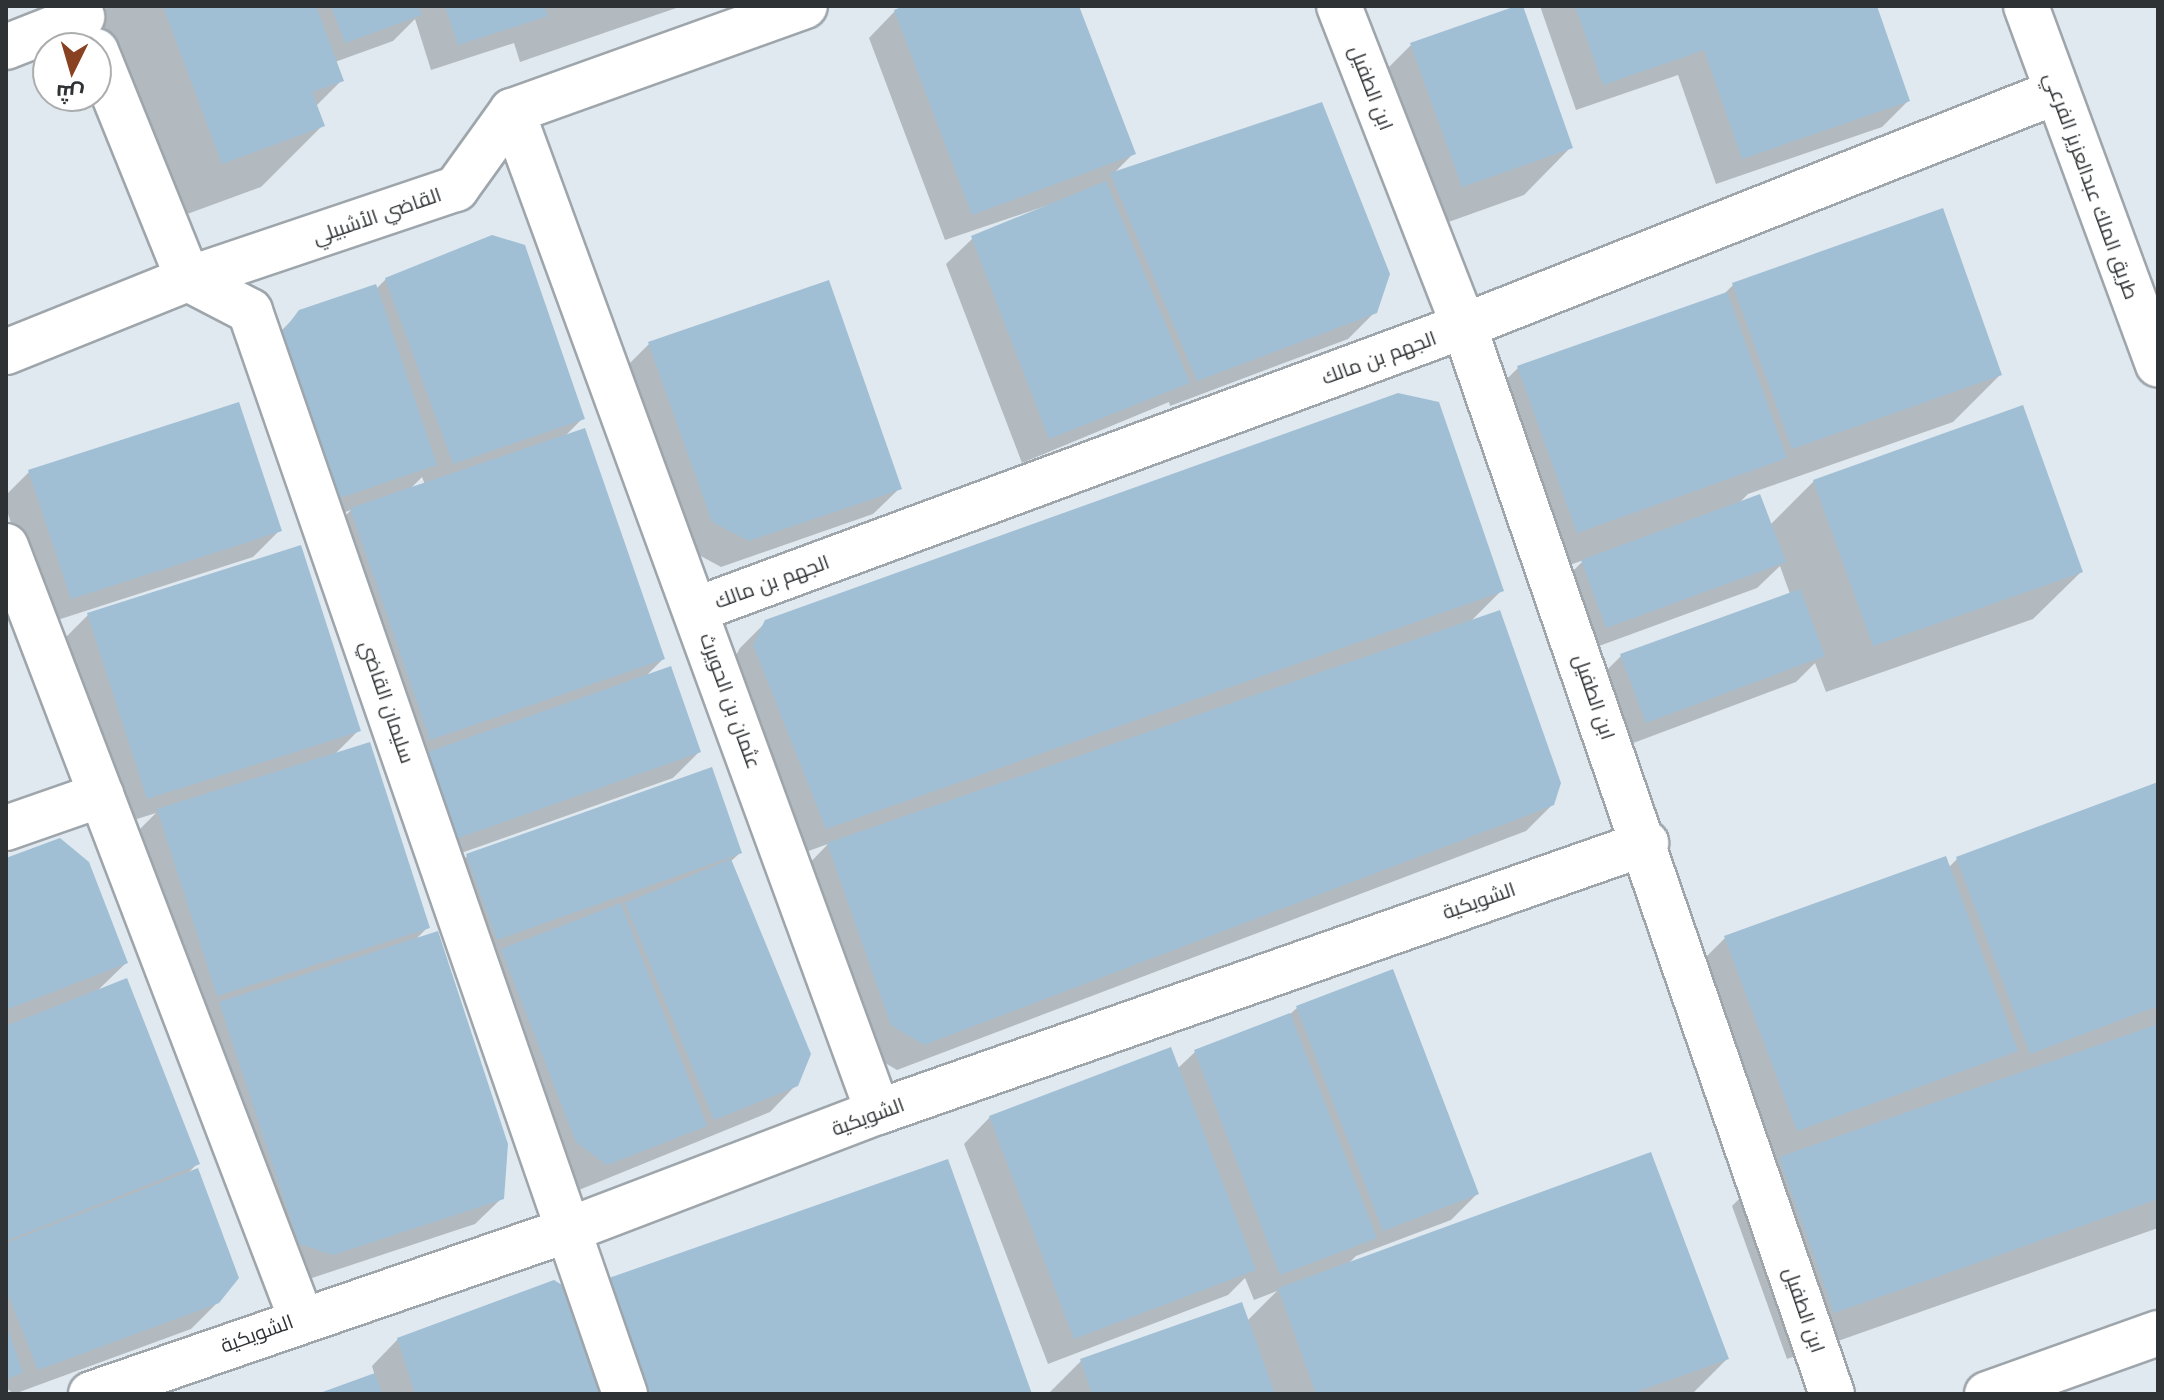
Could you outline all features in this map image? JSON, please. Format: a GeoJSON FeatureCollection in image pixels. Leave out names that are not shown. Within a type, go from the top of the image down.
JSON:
{"type":"FeatureCollection","features":[{"type":"Feature","properties":{"kind":"street"},"geometry":{"type":"LineString","coordinates":[[512,111],[805,6]]}},
{"type":"Feature","properties":{"kind":"street","name":"ابن الطفيل"},"geometry":{"type":"LineString","coordinates":[[1339,6],[1464,326],[1646,843],[1832,1394]]}},
{"type":"Feature","properties":{"kind":"street","name":"طريق الملك عبدالعزيز الفرعي"},"geometry":{"type":"LineString","coordinates":[[2026,6],[2158,365]]}},
{"type":"Feature","properties":{"kind":"street"},"geometry":{"type":"LineString","coordinates":[[6,47],[90,30],[188,279]]}},
{"type":"Feature","properties":{"kind":"street","name":"الجهم بن مالك"},"geometry":{"type":"LineString","coordinates":[[698,609],[1464,326],[2056,92]]}},
{"type":"Feature","properties":{"kind":"street","name":"القاضي الأشبيلي"},"geometry":{"type":"LineString","coordinates":[[6,352],[188,279],[456,189],[512,111]]}},
{"type":"Feature","properties":{"kind":"street","name":"عثمان بن الحويرث"},"geometry":{"type":"LineString","coordinates":[[512,111],[698,609],[878,1112]]}},
{"type":"Feature","properties":{"kind":"street","name":"سليمان القاضي"},"geometry":{"type":"LineString","coordinates":[[188,279],[250,311],[571,1229],[625,1394]]}},
{"type":"Feature","properties":{"kind":"street"},"geometry":{"type":"LineString","coordinates":[[6,546],[301,1318]]}},
{"type":"Feature","properties":{"kind":"street"},"geometry":{"type":"LineString","coordinates":[[6,828],[101,795]]}},
{"type":"Feature","properties":{"kind":"street","name":"الشويكية"},"geometry":{"type":"LineString","coordinates":[[91,1394],[301,1318],[571,1229],[878,1112],[1646,843]]}},
{"type":"Feature","properties":{"kind":"street"},"geometry":{"type":"LineString","coordinates":[[1987,1394],[2158,1333]]}},
{"type":"Feature","properties":{"kind":"building"},"geometry":{"type":"Polygon","coordinates":[[[163,6],[316,6],[344,81],[312,92],[325,126],[222,164],[163,6]]]}},
{"type":"Feature","properties":{"kind":"building"},"geometry":{"type":"Polygon","coordinates":[[[331,6],[418,6],[422,15],[345,43],[331,6]]]}},
{"type":"Feature","properties":{"kind":"building"},"geometry":{"type":"Polygon","coordinates":[[[445,6],[544,6],[548,16],[458,45],[445,6]]]}},
{"type":"Feature","properties":{"kind":"building"},"geometry":{"type":"Polygon","coordinates":[[[904,6],[1079,6],[1136,154],[972,215],[894,10],[904,6]]]}},
{"type":"Feature","properties":{"kind":"building"},"geometry":{"type":"Polygon","coordinates":[[[1523,6],[1573,148],[1462,187],[1410,43],[1523,6]]]}},
{"type":"Feature","properties":{"kind":"building"},"geometry":{"type":"Polygon","coordinates":[[[1575,6],[1877,6],[1910,101],[1742,159],[1704,50],[1603,85],[1575,6]]]}},
{"type":"Feature","properties":{"kind":"building"},"geometry":{"type":"Polygon","coordinates":[[[1322,102],[1390,274],[1377,313],[1197,381],[1110,173],[1322,102]]]}},
{"type":"Feature","properties":{"kind":"building"},"geometry":{"type":"Polygon","coordinates":[[[1106,181],[1190,383],[1049,439],[971,236],[1106,181]]]}},
{"type":"Feature","properties":{"kind":"building"},"geometry":{"type":"Polygon","coordinates":[[[1943,208],[2002,375],[1792,449],[1732,283],[1943,208]]]}},
{"type":"Feature","properties":{"kind":"building"},"geometry":{"type":"Polygon","coordinates":[[[492,235],[525,245],[585,419],[453,464],[385,278],[492,235]]]}},
{"type":"Feature","properties":{"kind":"building"},"geometry":{"type":"Polygon","coordinates":[[[829,280],[902,489],[749,541],[712,522],[648,342],[829,280]]]}},
{"type":"Feature","properties":{"kind":"building"},"geometry":{"type":"Polygon","coordinates":[[[376,284],[437,465],[337,499],[281,334],[299,310],[376,284]]]}},
{"type":"Feature","properties":{"kind":"building"},"geometry":{"type":"Polygon","coordinates":[[[1727,292],[1787,458],[1577,533],[1517,366],[1727,292]]]}},
{"type":"Feature","properties":{"kind":"building"},"geometry":{"type":"Polygon","coordinates":[[[1398,393],[1439,402],[1504,591],[826,829],[753,645],[765,620],[1398,393]]]}},
{"type":"Feature","properties":{"kind":"building"},"geometry":{"type":"Polygon","coordinates":[[[239,402],[282,531],[71,599],[28,470],[239,402]]]}},
{"type":"Feature","properties":{"kind":"building"},"geometry":{"type":"Polygon","coordinates":[[[2023,405],[2083,572],[1873,646],[1813,480],[2023,405]]]}},
{"type":"Feature","properties":{"kind":"building"},"geometry":{"type":"Polygon","coordinates":[[[585,428],[665,659],[430,740],[350,508],[585,428]]]}},
{"type":"Feature","properties":{"kind":"building"},"geometry":{"type":"Polygon","coordinates":[[[1760,494],[1786,562],[1606,628],[1581,560],[1760,494]]]}},
{"type":"Feature","properties":{"kind":"building"},"geometry":{"type":"Polygon","coordinates":[[[301,545],[361,731],[147,799],[87,613],[301,545]]]}},
{"type":"Feature","properties":{"kind":"building"},"geometry":{"type":"Polygon","coordinates":[[[1800,589],[1825,656],[1646,723],[1620,654],[1800,589]]]}},
{"type":"Feature","properties":{"kind":"building"},"geometry":{"type":"Polygon","coordinates":[[[1500,610],[1561,783],[1554,805],[924,1045],[891,1025],[827,843],[1500,610]]]}},
{"type":"Feature","properties":{"kind":"building"},"geometry":{"type":"Polygon","coordinates":[[[671,666],[701,752],[456,839],[425,753],[671,666]]]}},
{"type":"Feature","properties":{"kind":"building"},"geometry":{"type":"Polygon","coordinates":[[[370,742],[430,928],[217,996],[157,809],[370,742]]]}},
{"type":"Feature","properties":{"kind":"building"},"geometry":{"type":"Polygon","coordinates":[[[712,767],[742,853],[497,940],[466,854],[712,767]]]}},
{"type":"Feature","properties":{"kind":"building"},"geometry":{"type":"Polygon","coordinates":[[[2158,782],[2158,1006],[2030,1054],[1956,857],[2158,782]]]}},
{"type":"Feature","properties":{"kind":"building"},"geometry":{"type":"Polygon","coordinates":[[[60,838],[89,862],[128,963],[6,1010],[6,858],[60,838]]]}},
{"type":"Feature","properties":{"kind":"building"},"geometry":{"type":"Polygon","coordinates":[[[1946,856],[2018,1051],[1797,1131],[1724,936],[1946,856]]]}},
{"type":"Feature","properties":{"kind":"building"},"geometry":{"type":"Polygon","coordinates":[[[731,859],[811,1054],[798,1086],[714,1120],[625,903],[731,859]]]}},
{"type":"Feature","properties":{"kind":"building"},"geometry":{"type":"Polygon","coordinates":[[[621,903],[707,1126],[607,1165],[576,1142],[501,949],[621,903]]]}},
{"type":"Feature","properties":{"kind":"building"},"geometry":{"type":"Polygon","coordinates":[[[438,931],[508,1144],[504,1199],[333,1255],[299,1244],[219,1002],[438,931]]]}},
{"type":"Feature","properties":{"kind":"building"},"geometry":{"type":"Polygon","coordinates":[[[1393,969],[1479,1194],[1383,1231],[1296,1006],[1393,969]]]}},
{"type":"Feature","properties":{"kind":"building"},"geometry":{"type":"Polygon","coordinates":[[[127,978],[200,1164],[6,1241],[6,1026],[127,978]]]}},
{"type":"Feature","properties":{"kind":"building"},"geometry":{"type":"Polygon","coordinates":[[[1290,1013],[1377,1238],[1280,1275],[1194,1050],[1290,1013]]]}},
{"type":"Feature","properties":{"kind":"building"},"geometry":{"type":"Polygon","coordinates":[[[2158,1024],[2158,1199],[1834,1313],[1779,1157],[2158,1024]]]}},
{"type":"Feature","properties":{"kind":"building"},"geometry":{"type":"Polygon","coordinates":[[[1171,1047],[1256,1270],[1074,1339],[989,1116],[1171,1047]]]}},
{"type":"Feature","properties":{"kind":"building"},"geometry":{"type":"Polygon","coordinates":[[[1651,1152],[1729,1359],[1630,1394],[1316,1394],[1278,1288],[1651,1152]]]}},
{"type":"Feature","properties":{"kind":"building"},"geometry":{"type":"Polygon","coordinates":[[[948,1159],[1032,1394],[650,1394],[609,1278],[948,1159]]]}},
{"type":"Feature","properties":{"kind":"building"},"geometry":{"type":"Polygon","coordinates":[[[198,1168],[239,1278],[219,1303],[38,1370],[6,1289],[6,1243],[198,1168]]]}},
{"type":"Feature","properties":{"kind":"building"},"geometry":{"type":"Polygon","coordinates":[[[554,1280],[581,1297],[612,1394],[415,1394],[397,1338],[554,1280]]]}},
{"type":"Feature","properties":{"kind":"building"},"geometry":{"type":"Polygon","coordinates":[[[1242,1302],[1275,1394],[1092,1394],[1080,1359],[1242,1302]]]}},
{"type":"Feature","properties":{"kind":"building"},"geometry":{"type":"Polygon","coordinates":[[[6,1323],[23,1373],[6,1379],[6,1323]]]}},
{"type":"Feature","properties":{"kind":"building"},"geometry":{"type":"Polygon","coordinates":[[[375,1373],[382,1394],[317,1394],[375,1373]]]}}]}
